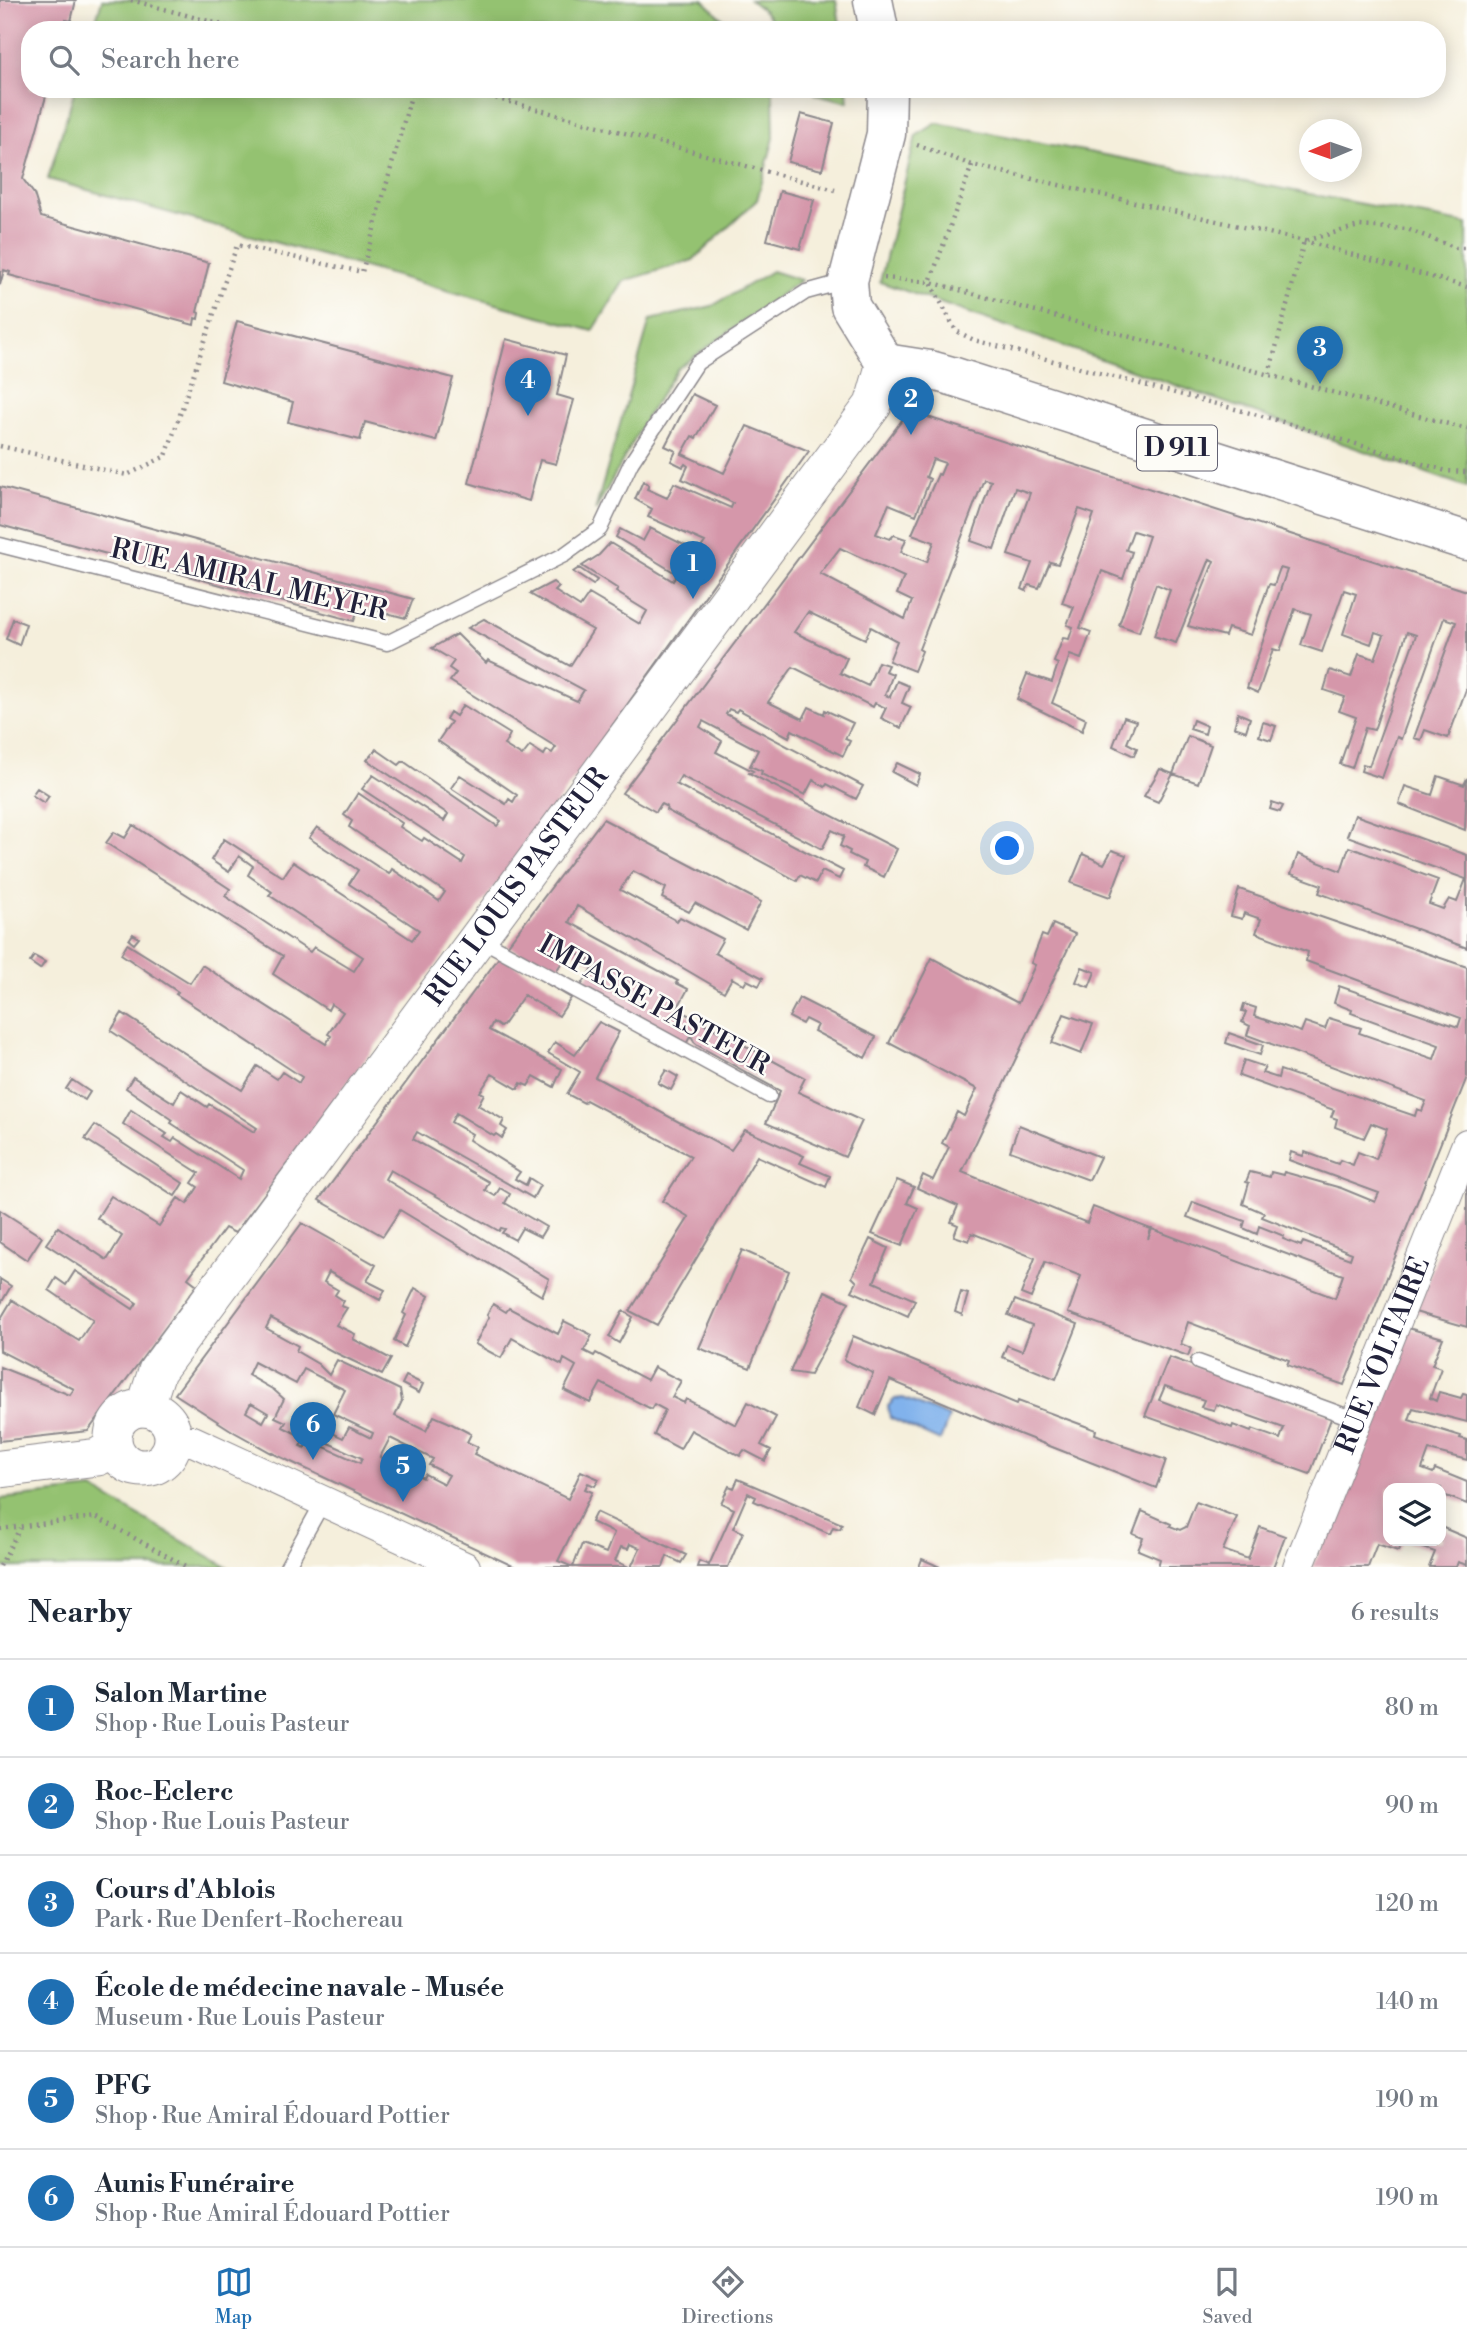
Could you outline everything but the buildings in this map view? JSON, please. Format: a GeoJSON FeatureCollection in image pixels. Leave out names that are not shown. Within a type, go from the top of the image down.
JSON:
{"type":"FeatureCollection","features":[{"type":"Feature","properties":{"kind":"main road"},"geometry":{"type":"LineString","coordinates":[[873,0],[877,21]]}},
{"type":"Feature","properties":{"kind":"main road"},"geometry":{"type":"LineString","coordinates":[[885,363],[850,306],[848,281],[886,134],[887,98]]}},
{"type":"Feature","properties":{"kind":"main road","name":"D 911"},"geometry":{"type":"LineString","coordinates":[[885,363],[942,373],[1467,541]]}},
{"type":"Feature","properties":{"kind":"street","name":"RUE LOUIS PASTEUR"},"geometry":{"type":"LineString","coordinates":[[145,1408],[157,1371],[873,405],[885,363]]}},
{"type":"Feature","properties":{"kind":"street","name":"RUE VOLTAIRE"},"geometry":{"type":"LineString","coordinates":[[1298,1567],[1467,1144]]}},
{"type":"Feature","properties":{"kind":"street"},"geometry":{"type":"LineString","coordinates":[[145,1408],[156,1411],[165,1419],[172,1429],[172,1441],[170,1452],[163,1461],[152,1467],[141,1468],[129,1465],[120,1458],[114,1447],[113,1436],[116,1424],[123,1415],[133,1409],[145,1408]]}},
{"type":"Feature","properties":{"kind":"street"},"geometry":{"type":"LineString","coordinates":[[172,1441],[193,1441],[465,1567]]}},
{"type":"Feature","properties":{"kind":"street"},"geometry":{"type":"LineString","coordinates":[[0,1469],[98,1457],[114,1447]]}},
{"type":"Feature","properties":{"kind":"lane","name":"RUE AMIRAL MEYER"},"geometry":{"type":"LineString","coordinates":[[0,545],[387,643],[564,555],[600,529],[631,463],[697,363],[806,292],[848,281]]}},
{"type":"Feature","properties":{"kind":"lane","name":"IMPASSE PASTEUR"},"geometry":{"type":"LineString","coordinates":[[479,937],[769,1096]]}},
{"type":"Feature","properties":{"kind":"lane"},"geometry":{"type":"LineString","coordinates":[[1198,1362],[1357,1420]]}},
{"type":"Feature","properties":{"kind":"lane"},"geometry":{"type":"LineString","coordinates":[[287,1567],[323,1502]]}},
{"type":"Feature","properties":{"kind":"path"},"geometry":{"type":"LineString","coordinates":[[131,0],[208,21]]}},
{"type":"Feature","properties":{"kind":"path"},"geometry":{"type":"LineString","coordinates":[[0,446],[127,475],[166,456],[237,245],[362,272],[410,98]]}},
{"type":"Feature","properties":{"kind":"path"},"geometry":{"type":"LineString","coordinates":[[495,98],[870,199]]}},
{"type":"Feature","properties":{"kind":"path"},"geometry":{"type":"LineString","coordinates":[[886,134],[972,164],[1304,241],[1467,287]]}},
{"type":"Feature","properties":{"kind":"path"},"geometry":{"type":"LineString","coordinates":[[972,164],[930,282],[956,331],[974,340],[1273,419],[1446,471],[1467,472]]}},
{"type":"Feature","properties":{"kind":"path"},"geometry":{"type":"LineString","coordinates":[[1304,241],[1359,226],[1406,229],[1456,248],[1467,248]]}},
{"type":"Feature","properties":{"kind":"path"},"geometry":{"type":"LineString","coordinates":[[1269,374],[1304,241]]}},
{"type":"Feature","properties":{"kind":"path"},"geometry":{"type":"LineString","coordinates":[[848,281],[890,278],[930,282],[1467,429]]}},
{"type":"Feature","properties":{"kind":"path"},"geometry":{"type":"LineString","coordinates":[[0,1529],[96,1517],[187,1567]]}},
{"type":"Feature","properties":{"kind":"path"},"geometry":{"type":"LineString","coordinates":[[0,1566],[20,1528]]}},
{"type":"Feature","properties":{"kind":"green space"},"geometry":{"type":"Polygon","coordinates":[[[102,0],[703,0],[725,21],[96,21],[102,0]]]}},
{"type":"Feature","properties":{"kind":"green space"},"geometry":{"type":"Polygon","coordinates":[[[750,0],[836,0],[840,21],[772,21],[750,0]]]}},
{"type":"Feature","properties":{"kind":"green space"},"geometry":{"type":"Polygon","coordinates":[[[72,98],[773,98],[774,138],[757,200],[693,260],[624,281],[593,331],[48,179],[72,98]]]}},
{"type":"Feature","properties":{"kind":"green space"},"geometry":{"type":"Polygon","coordinates":[[[832,98],[848,98],[848,102],[832,98]]]}},
{"type":"Feature","properties":{"kind":"green space"},"geometry":{"type":"Polygon","coordinates":[[[937,123],[1467,224],[1467,487],[880,282],[916,136],[937,123]]]}},
{"type":"Feature","properties":{"kind":"green space"},"geometry":{"type":"Polygon","coordinates":[[[772,271],[801,280],[677,369],[647,416],[595,511],[650,320],[712,306],[772,271]]]}},
{"type":"Feature","properties":{"kind":"green space"},"geometry":{"type":"Polygon","coordinates":[[[93,1489],[227,1567],[0,1567],[0,1499],[93,1489]]]}},
{"type":"Feature","properties":{"kind":"water"},"geometry":{"type":"Polygon","coordinates":[[[903,1398],[949,1417],[940,1441],[890,1418],[888,1406],[895,1399],[903,1398]]]}},
{"type":"Feature","properties":{"kind":"place","name":"Cours d'Ablois"},"geometry":{"type":"Point","coordinates":[1320,384]}},
{"type":"Feature","properties":{"kind":"place","name":"École de médecine navale - Musée"},"geometry":{"type":"Point","coordinates":[528,416]}},
{"type":"Feature","properties":{"kind":"place","name":"Roc-Eclerc"},"geometry":{"type":"Point","coordinates":[911,435]}},
{"type":"Feature","properties":{"kind":"place","name":"Salon Martine"},"geometry":{"type":"Point","coordinates":[693,599]}},
{"type":"Feature","properties":{"kind":"place","name":"Aunis Funéraire"},"geometry":{"type":"Point","coordinates":[313,1460]}},
{"type":"Feature","properties":{"kind":"place","name":"PFG"},"geometry":{"type":"Point","coordinates":[403,1502]}}]}
